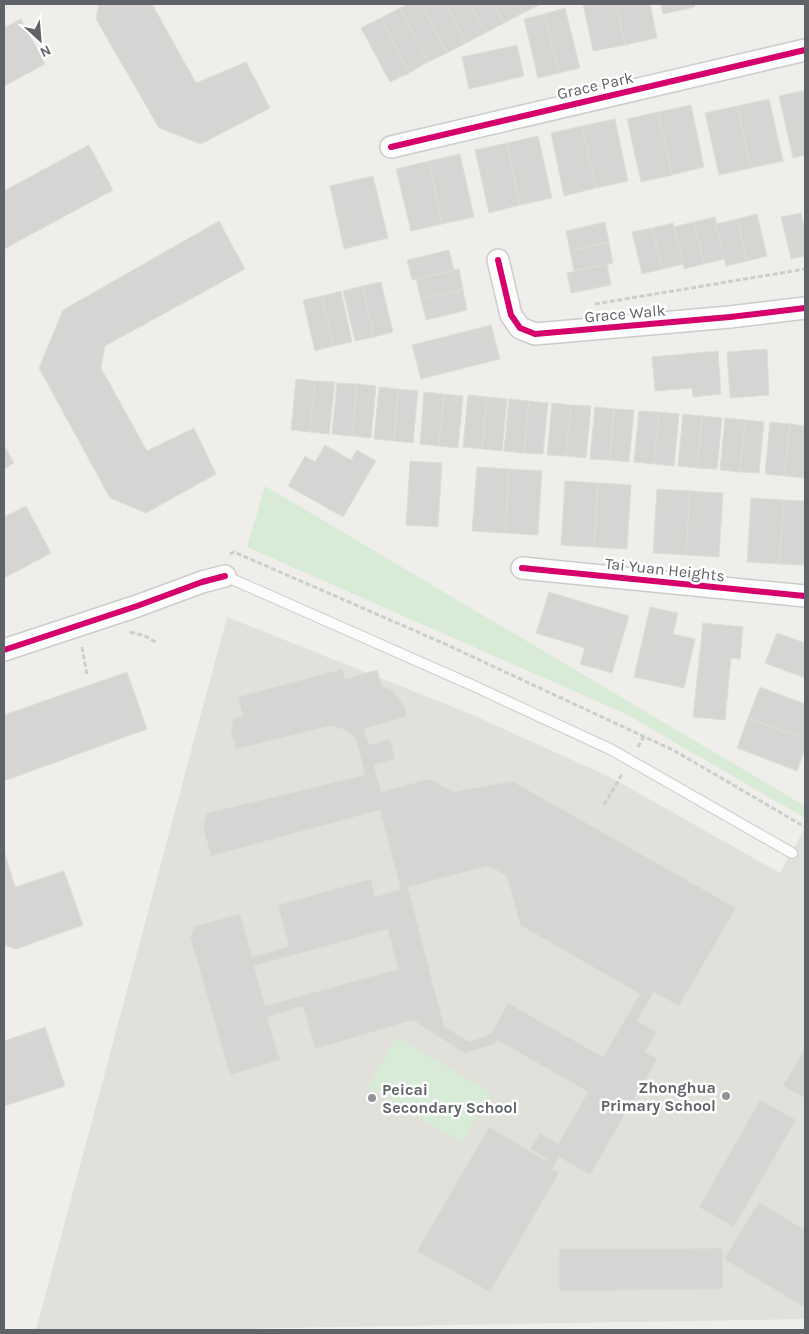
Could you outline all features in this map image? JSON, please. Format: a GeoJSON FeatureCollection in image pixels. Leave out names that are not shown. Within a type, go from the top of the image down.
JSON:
{"type":"FeatureCollection","features":[{"type":"Feature","properties":{"kind":"street","name":"Grace Park"},"geometry":{"type":"LineString","coordinates":[[391,147],[805,50]]}},
{"type":"Feature","properties":{"kind":"street","name":"Grace Walk"},"geometry":{"type":"LineString","coordinates":[[498,260],[511,315],[520,328],[535,334],[730,317],[805,308]]}},
{"type":"Feature","properties":{"kind":"street","name":"Tai Yuan Heights"},"geometry":{"type":"LineString","coordinates":[[522,568],[805,596]]}},
{"type":"Feature","properties":{"kind":"street"},"geometry":{"type":"LineString","coordinates":[[4,650],[137,606],[202,582],[225,576]]}},
{"type":"Feature","properties":{"kind":"lane"},"geometry":{"type":"LineString","coordinates":[[225,576],[474,686],[612,750],[792,852]]}},
{"type":"Feature","properties":{"kind":"path"},"geometry":{"type":"LineString","coordinates":[[594,304],[805,269]]}},
{"type":"Feature","properties":{"kind":"path"},"geometry":{"type":"LineString","coordinates":[[234,552],[442,643],[675,751],[805,827]]}},
{"type":"Feature","properties":{"kind":"path"},"geometry":{"type":"LineString","coordinates":[[82,646],[87,675]]}},
{"type":"Feature","properties":{"kind":"shaded area","name":"Peicai Secondary School"},"geometry":{"type":"Polygon","coordinates":[[[227,617],[475,716],[612,778],[780,873],[805,828],[805,1319],[161,1330],[36,1330],[227,617]]]}},
{"type":"Feature","properties":{"kind":"green space"},"geometry":{"type":"Polygon","coordinates":[[[265,486],[805,806],[805,818],[626,714],[247,547],[265,486]]]}},
{"type":"Feature","properties":{"kind":"green space"},"geometry":{"type":"Polygon","coordinates":[[[397,1037],[492,1093],[462,1143],[367,1087],[397,1037]]]}},
{"type":"Feature","properties":{"kind":"building"},"geometry":{"type":"Polygon","coordinates":[[[99,4],[152,4],[196,83],[246,62],[270,108],[201,144],[159,128],[96,19],[99,4]]]}},
{"type":"Feature","properties":{"kind":"building"},"geometry":{"type":"Polygon","coordinates":[[[408,4],[421,4],[447,53],[428,62],[400,8],[408,4]]]}},
{"type":"Feature","properties":{"kind":"building"},"geometry":{"type":"Polygon","coordinates":[[[421,4],[446,4],[466,43],[447,53],[421,4]]]}},
{"type":"Feature","properties":{"kind":"building"},"geometry":{"type":"Polygon","coordinates":[[[446,4],[470,4],[485,33],[466,43],[446,4]]]}},
{"type":"Feature","properties":{"kind":"building"},"geometry":{"type":"Polygon","coordinates":[[[470,4],[494,4],[504,23],[485,33],[470,4]]]}},
{"type":"Feature","properties":{"kind":"building"},"geometry":{"type":"Polygon","coordinates":[[[494,4],[519,4],[523,13],[504,23],[494,4]]]}},
{"type":"Feature","properties":{"kind":"building"},"geometry":{"type":"Polygon","coordinates":[[[519,4],[541,4],[523,13],[519,4]]]}},
{"type":"Feature","properties":{"kind":"building"},"geometry":{"type":"Polygon","coordinates":[[[583,4],[616,4],[625,45],[593,51],[583,4]]]}},
{"type":"Feature","properties":{"kind":"building"},"geometry":{"type":"Polygon","coordinates":[[[616,4],[650,4],[657,38],[625,45],[616,4]]]}},
{"type":"Feature","properties":{"kind":"building"},"geometry":{"type":"Polygon","coordinates":[[[661,4],[694,4],[695,7],[663,14],[661,4]]]}},
{"type":"Feature","properties":{"kind":"building"},"geometry":{"type":"Polygon","coordinates":[[[400,8],[428,62],[409,73],[381,18],[400,8]]]}},
{"type":"Feature","properties":{"kind":"building"},"geometry":{"type":"Polygon","coordinates":[[[565,8],[580,68],[559,73],[544,14],[565,8]]]}},
{"type":"Feature","properties":{"kind":"building"},"geometry":{"type":"Polygon","coordinates":[[[544,14],[559,73],[538,78],[524,19],[544,14]]]}},
{"type":"Feature","properties":{"kind":"building"},"geometry":{"type":"Polygon","coordinates":[[[381,18],[409,73],[390,82],[361,28],[381,18]]]}},
{"type":"Feature","properties":{"kind":"building"},"geometry":{"type":"Polygon","coordinates":[[[21,19],[45,64],[4,86],[4,28],[21,19]]]}},
{"type":"Feature","properties":{"kind":"building"},"geometry":{"type":"Polygon","coordinates":[[[517,45],[524,76],[469,89],[462,57],[517,45]]]}},
{"type":"Feature","properties":{"kind":"building"},"geometry":{"type":"Polygon","coordinates":[[[805,90],[805,155],[793,158],[779,96],[805,90]]]}},
{"type":"Feature","properties":{"kind":"building"},"geometry":{"type":"Polygon","coordinates":[[[769,99],[783,161],[751,168],[737,106],[769,99]]]}},
{"type":"Feature","properties":{"kind":"building"},"geometry":{"type":"Polygon","coordinates":[[[691,105],[704,167],[672,175],[658,112],[691,105]]]}},
{"type":"Feature","properties":{"kind":"building"},"geometry":{"type":"Polygon","coordinates":[[[737,106],[751,168],[719,175],[705,113],[737,106]]]}},
{"type":"Feature","properties":{"kind":"building"},"geometry":{"type":"Polygon","coordinates":[[[658,112],[672,175],[641,182],[627,119],[658,112]]]}},
{"type":"Feature","properties":{"kind":"building"},"geometry":{"type":"Polygon","coordinates":[[[615,119],[628,181],[596,188],[582,126],[615,119]]]}},
{"type":"Feature","properties":{"kind":"building"},"geometry":{"type":"Polygon","coordinates":[[[582,126],[596,188],[564,196],[551,133],[582,126]]]}},
{"type":"Feature","properties":{"kind":"building"},"geometry":{"type":"Polygon","coordinates":[[[538,136],[552,198],[520,205],[507,143],[538,136]]]}},
{"type":"Feature","properties":{"kind":"building"},"geometry":{"type":"Polygon","coordinates":[[[507,143],[520,205],[489,213],[475,150],[507,143]]]}},
{"type":"Feature","properties":{"kind":"building"},"geometry":{"type":"Polygon","coordinates":[[[89,145],[113,190],[4,249],[4,191],[89,145]]]}},
{"type":"Feature","properties":{"kind":"building"},"geometry":{"type":"Polygon","coordinates":[[[460,154],[474,217],[442,224],[429,161],[460,154]]]}},
{"type":"Feature","properties":{"kind":"building"},"geometry":{"type":"Polygon","coordinates":[[[429,161],[442,224],[411,231],[396,169],[429,161]]]}},
{"type":"Feature","properties":{"kind":"building"},"geometry":{"type":"Polygon","coordinates":[[[373,176],[388,238],[344,249],[330,186],[373,176]]]}},
{"type":"Feature","properties":{"kind":"building"},"geometry":{"type":"Polygon","coordinates":[[[801,213],[805,231],[805,256],[791,259],[781,217],[801,213]]]}},
{"type":"Feature","properties":{"kind":"building"},"geometry":{"type":"Polygon","coordinates":[[[757,214],[767,256],[747,261],[737,219],[757,214]]]}},
{"type":"Feature","properties":{"kind":"building"},"geometry":{"type":"Polygon","coordinates":[[[715,217],[725,259],[704,264],[694,222],[715,217]]]}},
{"type":"Feature","properties":{"kind":"building"},"geometry":{"type":"Polygon","coordinates":[[[737,219],[747,261],[726,266],[716,224],[737,219]]]}},
{"type":"Feature","properties":{"kind":"building"},"geometry":{"type":"Polygon","coordinates":[[[219,221],[245,269],[105,346],[101,368],[147,451],[194,428],[216,474],[146,513],[110,498],[39,368],[63,310],[219,221]]]}},
{"type":"Feature","properties":{"kind":"building"},"geometry":{"type":"Polygon","coordinates":[[[605,222],[609,242],[570,251],[566,231],[605,222]]]}},
{"type":"Feature","properties":{"kind":"building"},"geometry":{"type":"Polygon","coordinates":[[[694,222],[704,264],[684,269],[674,227],[694,222]]]}},
{"type":"Feature","properties":{"kind":"building"},"geometry":{"type":"Polygon","coordinates":[[[673,223],[683,264],[662,269],[652,228],[673,223]]]}},
{"type":"Feature","properties":{"kind":"building"},"geometry":{"type":"Polygon","coordinates":[[[652,228],[662,269],[642,274],[632,232],[652,228]]]}},
{"type":"Feature","properties":{"kind":"building"},"geometry":{"type":"Polygon","coordinates":[[[609,242],[613,263],[574,271],[570,251],[609,242]]]}},
{"type":"Feature","properties":{"kind":"building"},"geometry":{"type":"Polygon","coordinates":[[[449,250],[454,270],[412,280],[407,260],[449,250]]]}},
{"type":"Feature","properties":{"kind":"building"},"geometry":{"type":"Polygon","coordinates":[[[607,264],[611,285],[571,293],[567,273],[607,264]]]}},
{"type":"Feature","properties":{"kind":"building"},"geometry":{"type":"Polygon","coordinates":[[[459,269],[463,290],[421,299],[416,279],[459,269]]]}},
{"type":"Feature","properties":{"kind":"building"},"geometry":{"type":"Polygon","coordinates":[[[381,282],[393,332],[374,337],[362,286],[381,282]]]}},
{"type":"Feature","properties":{"kind":"building"},"geometry":{"type":"Polygon","coordinates":[[[362,286],[374,337],[355,341],[343,291],[362,286]]]}},
{"type":"Feature","properties":{"kind":"building"},"geometry":{"type":"Polygon","coordinates":[[[463,290],[467,310],[426,320],[421,299],[463,290]]]}},
{"type":"Feature","properties":{"kind":"building"},"geometry":{"type":"Polygon","coordinates":[[[341,291],[352,342],[333,346],[322,296],[341,291]]]}},
{"type":"Feature","properties":{"kind":"building"},"geometry":{"type":"Polygon","coordinates":[[[322,296],[333,346],[315,351],[303,300],[322,296]]]}},
{"type":"Feature","properties":{"kind":"building"},"geometry":{"type":"Polygon","coordinates":[[[491,325],[500,359],[421,379],[412,345],[491,325]]]}},
{"type":"Feature","properties":{"kind":"building"},"geometry":{"type":"Polygon","coordinates":[[[767,349],[769,395],[730,398],[727,352],[767,349]]]}},
{"type":"Feature","properties":{"kind":"building"},"geometry":{"type":"Polygon","coordinates":[[[718,351],[721,394],[693,397],[692,388],[655,391],[652,357],[718,351]]]}},
{"type":"Feature","properties":{"kind":"building"},"geometry":{"type":"Polygon","coordinates":[[[296,379],[315,381],[310,432],[291,430],[296,379]]]}},
{"type":"Feature","properties":{"kind":"building"},"geometry":{"type":"Polygon","coordinates":[[[315,381],[335,382],[329,434],[310,432],[315,381]]]}},
{"type":"Feature","properties":{"kind":"building"},"geometry":{"type":"Polygon","coordinates":[[[337,383],[357,384],[352,436],[332,434],[337,383]]]}},
{"type":"Feature","properties":{"kind":"building"},"geometry":{"type":"Polygon","coordinates":[[[357,384],[376,386],[371,438],[352,436],[357,384]]]}},
{"type":"Feature","properties":{"kind":"building"},"geometry":{"type":"Polygon","coordinates":[[[379,387],[398,389],[394,441],[374,439],[379,387]]]}},
{"type":"Feature","properties":{"kind":"building"},"geometry":{"type":"Polygon","coordinates":[[[398,389],[418,391],[413,443],[394,441],[398,389]]]}},
{"type":"Feature","properties":{"kind":"building"},"geometry":{"type":"Polygon","coordinates":[[[424,392],[444,394],[439,446],[420,444],[424,392]]]}},
{"type":"Feature","properties":{"kind":"building"},"geometry":{"type":"Polygon","coordinates":[[[444,394],[463,396],[458,448],[439,446],[444,394]]]}},
{"type":"Feature","properties":{"kind":"building"},"geometry":{"type":"Polygon","coordinates":[[[468,395],[487,397],[482,449],[463,447],[468,395]]]}},
{"type":"Feature","properties":{"kind":"building"},"geometry":{"type":"Polygon","coordinates":[[[487,397],[507,399],[502,451],[482,449],[487,397]]]}},
{"type":"Feature","properties":{"kind":"building"},"geometry":{"type":"Polygon","coordinates":[[[509,399],[529,401],[524,453],[504,451],[509,399]]]}},
{"type":"Feature","properties":{"kind":"building"},"geometry":{"type":"Polygon","coordinates":[[[529,401],[548,403],[543,454],[524,453],[529,401]]]}},
{"type":"Feature","properties":{"kind":"building"},"geometry":{"type":"Polygon","coordinates":[[[552,403],[571,405],[566,456],[547,455],[552,403]]]}},
{"type":"Feature","properties":{"kind":"building"},"geometry":{"type":"Polygon","coordinates":[[[571,405],[591,406],[586,458],[566,456],[571,405]]]}},
{"type":"Feature","properties":{"kind":"building"},"geometry":{"type":"Polygon","coordinates":[[[595,407],[614,409],[610,460],[590,459],[595,407]]]}},
{"type":"Feature","properties":{"kind":"building"},"geometry":{"type":"Polygon","coordinates":[[[614,409],[634,410],[629,462],[610,460],[614,409]]]}},
{"type":"Feature","properties":{"kind":"building"},"geometry":{"type":"Polygon","coordinates":[[[639,411],[659,412],[654,464],[634,462],[639,411]]]}},
{"type":"Feature","properties":{"kind":"building"},"geometry":{"type":"Polygon","coordinates":[[[659,412],[679,414],[674,466],[654,464],[659,412]]]}},
{"type":"Feature","properties":{"kind":"building"},"geometry":{"type":"Polygon","coordinates":[[[683,414],[702,416],[697,468],[678,466],[683,414]]]}},
{"type":"Feature","properties":{"kind":"building"},"geometry":{"type":"Polygon","coordinates":[[[702,416],[722,418],[717,469],[697,468],[702,416]]]}},
{"type":"Feature","properties":{"kind":"building"},"geometry":{"type":"Polygon","coordinates":[[[725,418],[745,420],[740,472],[720,470],[725,418]]]}},
{"type":"Feature","properties":{"kind":"building"},"geometry":{"type":"Polygon","coordinates":[[[745,420],[764,422],[759,473],[740,472],[745,420]]]}},
{"type":"Feature","properties":{"kind":"building"},"geometry":{"type":"Polygon","coordinates":[[[770,422],[790,424],[784,476],[765,474],[770,422]]]}},
{"type":"Feature","properties":{"kind":"building"},"geometry":{"type":"Polygon","coordinates":[[[790,424],[805,426],[804,478],[784,476],[790,424]]]}},
{"type":"Feature","properties":{"kind":"building"},"geometry":{"type":"Polygon","coordinates":[[[4,445],[14,463],[4,469],[4,445]]]}},
{"type":"Feature","properties":{"kind":"building"},"geometry":{"type":"Polygon","coordinates":[[[325,445],[351,460],[357,450],[376,461],[343,517],[288,486],[305,456],[315,462],[325,445]]]}},
{"type":"Feature","properties":{"kind":"building"},"geometry":{"type":"Polygon","coordinates":[[[410,461],[442,463],[438,527],[406,525],[410,461]]]}},
{"type":"Feature","properties":{"kind":"building"},"geometry":{"type":"Polygon","coordinates":[[[477,467],[509,469],[505,533],[472,531],[477,467]]]}},
{"type":"Feature","properties":{"kind":"building"},"geometry":{"type":"Polygon","coordinates":[[[509,469],[542,471],[538,535],[505,533],[509,469]]]}},
{"type":"Feature","properties":{"kind":"building"},"geometry":{"type":"Polygon","coordinates":[[[565,481],[598,483],[594,547],[561,545],[565,481]]]}},
{"type":"Feature","properties":{"kind":"building"},"geometry":{"type":"Polygon","coordinates":[[[598,483],[631,485],[627,549],[594,547],[598,483]]]}},
{"type":"Feature","properties":{"kind":"building"},"geometry":{"type":"Polygon","coordinates":[[[657,489],[690,491],[686,555],[653,553],[657,489]]]}},
{"type":"Feature","properties":{"kind":"building"},"geometry":{"type":"Polygon","coordinates":[[[690,491],[723,493],[719,557],[686,555],[690,491]]]}},
{"type":"Feature","properties":{"kind":"building"},"geometry":{"type":"Polygon","coordinates":[[[751,498],[784,500],[779,564],[747,562],[751,498]]]}},
{"type":"Feature","properties":{"kind":"building"},"geometry":{"type":"Polygon","coordinates":[[[784,500],[805,501],[805,565],[779,564],[784,500]]]}},
{"type":"Feature","properties":{"kind":"building"},"geometry":{"type":"Polygon","coordinates":[[[26,506],[51,553],[4,578],[4,517],[26,506]]]}},
{"type":"Feature","properties":{"kind":"building"},"geometry":{"type":"Polygon","coordinates":[[[549,592],[629,616],[612,673],[580,664],[585,648],[536,633],[549,592]]]}},
{"type":"Feature","properties":{"kind":"building"},"geometry":{"type":"Polygon","coordinates":[[[650,607],[678,613],[673,634],[695,639],[684,688],[634,677],[650,607]]]}},
{"type":"Feature","properties":{"kind":"building"},"geometry":{"type":"Polygon","coordinates":[[[703,623],[743,627],[740,659],[731,658],[725,720],[693,717],[703,623]]]}},
{"type":"Feature","properties":{"kind":"building"},"geometry":{"type":"Polygon","coordinates":[[[777,633],[805,643],[805,678],[765,663],[777,633]]]}},
{"type":"Feature","properties":{"kind":"building"},"geometry":{"type":"Polygon","coordinates":[[[342,669],[345,679],[377,670],[382,686],[393,690],[407,711],[405,717],[364,729],[369,745],[390,739],[395,759],[374,765],[381,792],[429,779],[454,792],[512,781],[736,908],[679,1006],[654,992],[637,1021],[657,1032],[645,1052],[657,1059],[590,1175],[559,1157],[552,1169],[559,1173],[490,1292],[417,1251],[489,1127],[547,1161],[548,1159],[530,1149],[540,1133],[558,1144],[588,1092],[497,1040],[495,1044],[464,1053],[413,1020],[315,1049],[303,1006],[267,1017],[280,1060],[230,1075],[190,937],[195,926],[240,914],[252,957],[289,946],[278,905],[371,879],[375,897],[401,889],[380,810],[211,856],[203,826],[207,813],[365,775],[357,743],[353,736],[343,729],[330,726],[236,749],[231,731],[233,719],[243,716],[238,697],[342,669]],[[488,866],[408,887],[444,1026],[469,1042],[491,1034],[508,1003],[603,1057],[640,994],[520,925],[507,876],[488,866]],[[388,929],[254,966],[265,1006],[398,969],[388,929]]]}},
{"type":"Feature","properties":{"kind":"building"},"geometry":{"type":"Polygon","coordinates":[[[127,672],[147,729],[4,781],[4,715],[127,672]]]}},
{"type":"Feature","properties":{"kind":"building"},"geometry":{"type":"Polygon","coordinates":[[[760,687],[805,704],[805,739],[748,718],[760,687]]]}},
{"type":"Feature","properties":{"kind":"building"},"geometry":{"type":"Polygon","coordinates":[[[748,718],[805,739],[805,748],[797,771],[737,748],[748,718]]]}},
{"type":"Feature","properties":{"kind":"building"},"geometry":{"type":"Polygon","coordinates":[[[4,850],[15,887],[64,871],[83,925],[16,949],[4,945],[4,850]]]}},
{"type":"Feature","properties":{"kind":"building"},"geometry":{"type":"Polygon","coordinates":[[[45,1027],[65,1086],[4,1106],[4,1041],[45,1027]]]}},
{"type":"Feature","properties":{"kind":"building"},"geometry":{"type":"Polygon","coordinates":[[[805,1049],[805,1098],[783,1086],[805,1049]]]}},
{"type":"Feature","properties":{"kind":"building"},"geometry":{"type":"Polygon","coordinates":[[[760,1100],[796,1120],[734,1227],[699,1207],[760,1100]]]}},
{"type":"Feature","properties":{"kind":"building"},"geometry":{"type":"Polygon","coordinates":[[[759,1202],[805,1230],[805,1308],[724,1259],[759,1202]]]}},
{"type":"Feature","properties":{"kind":"building"},"geometry":{"type":"Polygon","coordinates":[[[722,1248],[723,1289],[559,1291],[559,1249],[722,1248]]]}},
{"type":"Feature","properties":{"kind":"cycle path"},"geometry":{"type":"LineString","coordinates":[[391,147],[805,50]]}},
{"type":"Feature","properties":{"kind":"cycle path"},"geometry":{"type":"LineString","coordinates":[[498,260],[511,315],[520,328],[535,334],[730,317],[805,308]]}},
{"type":"Feature","properties":{"kind":"cycle path"},"geometry":{"type":"LineString","coordinates":[[522,568],[805,596]]}},
{"type":"Feature","properties":{"kind":"cycle path"},"geometry":{"type":"LineString","coordinates":[[4,650],[137,606],[202,582],[225,576]]}},
{"type":"Feature","properties":{"kind":"place","name":"Zhonghua Primary School"},"geometry":{"type":"Point","coordinates":[726,1096]}},
{"type":"Feature","properties":{"kind":"place","name":"Peicai Secondary School"},"geometry":{"type":"Point","coordinates":[372,1098]}}]}
